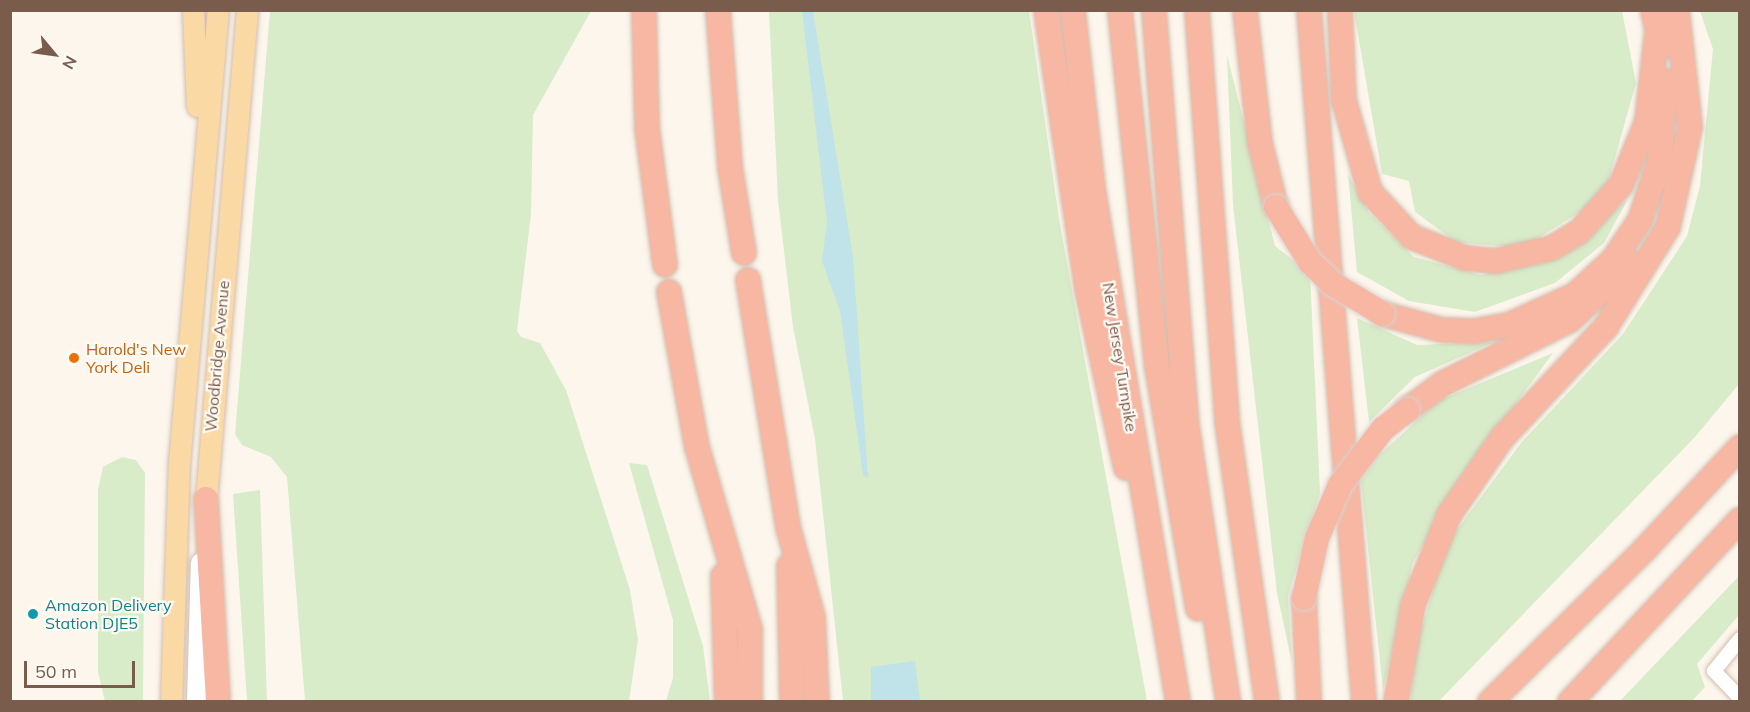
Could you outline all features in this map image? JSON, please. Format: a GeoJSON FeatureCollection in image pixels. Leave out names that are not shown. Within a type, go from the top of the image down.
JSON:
{"type":"FeatureCollection","features":[{"type":"Feature","properties":{"kind":"highway"},"geometry":{"type":"LineString","coordinates":[[718,10],[728,146],[744,253]]}},
{"type":"Feature","properties":{"kind":"highway"},"geometry":{"type":"LineString","coordinates":[[1046,10],[1087,289],[1119,454],[1145,511]]}},
{"type":"Feature","properties":{"kind":"highway","name":"New Jersey Turnpike"},"geometry":{"type":"LineString","coordinates":[[1073,10],[1093,189],[1178,702]]}},
{"type":"Feature","properties":{"kind":"highway"},"geometry":{"type":"LineString","coordinates":[[1120,10],[1142,242],[1174,489],[1201,625],[1226,694]]}},
{"type":"Feature","properties":{"kind":"highway"},"geometry":{"type":"LineString","coordinates":[[1154,10],[1186,420],[1226,694]]}},
{"type":"Feature","properties":{"kind":"highway"},"geometry":{"type":"LineString","coordinates":[[1197,10],[1227,421],[1267,702]]}},
{"type":"Feature","properties":{"kind":"highway"},"geometry":{"type":"LineString","coordinates":[[1245,10],[1258,134],[1276,207],[1318,269],[1383,314],[1442,330],[1509,325],[1575,295],[1614,259],[1640,220],[1660,160],[1666,90],[1655,21]]}},
{"type":"Feature","properties":{"kind":"highway"},"geometry":{"type":"LineString","coordinates":[[1310,10],[1364,702]]}},
{"type":"Feature","properties":{"kind":"highway"},"geometry":{"type":"LineString","coordinates":[[1340,10],[1344,100],[1351,139],[1370,192],[1412,237],[1465,258],[1496,261],[1552,248],[1579,232],[1621,185],[1647,122],[1655,21]]}},
{"type":"Feature","properties":{"kind":"highway"},"geometry":{"type":"LineString","coordinates":[[1396,702],[1413,605],[1449,515],[1502,438],[1606,327],[1655,254],[1683,175],[1690,127],[1677,10]]}},
{"type":"Feature","properties":{"kind":"highway"},"geometry":{"type":"LineString","coordinates":[[643,13],[647,128],[665,265]]}},
{"type":"Feature","properties":{"kind":"highway"},"geometry":{"type":"LineString","coordinates":[[1309,702],[1304,598],[1317,538],[1340,485],[1383,429],[1407,410],[1442,384],[1570,320],[1621,276],[1668,196],[1687,107]]}},
{"type":"Feature","properties":{"kind":"highway"},"geometry":{"type":"LineString","coordinates":[[748,280],[788,527],[813,618],[817,702]]}},
{"type":"Feature","properties":{"kind":"highway"},"geometry":{"type":"LineString","coordinates":[[669,292],[697,447],[720,534],[750,630],[750,702]]}},
{"type":"Feature","properties":{"kind":"highway"},"geometry":{"type":"LineString","coordinates":[[1490,702],[1646,549],[1740,447]]}},
{"type":"Feature","properties":{"kind":"highway"},"geometry":{"type":"LineString","coordinates":[[206,499],[213,701]]}},
{"type":"Feature","properties":{"kind":"highway"},"geometry":{"type":"LineString","coordinates":[[1579,696],[1740,520]]}},
{"type":"Feature","properties":{"kind":"highway"},"geometry":{"type":"LineString","coordinates":[[788,527],[792,702]]}},
{"type":"Feature","properties":{"kind":"highway"},"geometry":{"type":"LineString","coordinates":[[720,534],[728,702]]}},
{"type":"Feature","properties":{"kind":"main road"},"geometry":{"type":"LineString","coordinates":[[194,10],[196,247]]}},
{"type":"Feature","properties":{"kind":"main road","name":"Woodbridge Avenue"},"geometry":{"type":"LineString","coordinates":[[171,702],[178,472],[218,10]]}},
{"type":"Feature","properties":{"kind":"main road","name":"Woodbridge Avenue"},"geometry":{"type":"LineString","coordinates":[[206,499],[247,10]]}},
{"type":"Feature","properties":{"kind":"street"},"geometry":{"type":"LineString","coordinates":[[1740,639],[1714,671],[1740,698]]}},
{"type":"Feature","properties":{"kind":"green space"},"geometry":{"type":"Polygon","coordinates":[[[270,11],[591,11],[533,115],[531,214],[517,331],[521,337],[540,343],[566,390],[630,590],[638,640],[629,701],[305,701],[287,477],[271,457],[242,445],[235,434],[270,11]]]}},
{"type":"Feature","properties":{"kind":"green space"},"geometry":{"type":"Polygon","coordinates":[[[769,11],[1029,11],[1059,219],[1147,701],[843,701],[815,439],[793,327],[778,200],[769,11]]]}},
{"type":"Feature","properties":{"kind":"green space"},"geometry":{"type":"Polygon","coordinates":[[[1354,11],[1622,11],[1636,83],[1604,197],[1522,248],[1456,242],[1415,212],[1409,181],[1382,174],[1354,11]]]}},
{"type":"Feature","properties":{"kind":"green space"},"geometry":{"type":"Polygon","coordinates":[[[1700,11],[1739,11],[1739,384],[1695,437],[1439,701],[1410,702],[1418,640],[1448,542],[1521,443],[1623,334],[1687,236],[1700,186],[1713,49],[1700,11]]]}},
{"type":"Feature","properties":{"kind":"green space"},"geometry":{"type":"Polygon","coordinates":[[[1227,55],[1275,246],[1310,273],[1320,493],[1288,596],[1292,663],[1277,593],[1233,205],[1227,55]]]}},
{"type":"Feature","properties":{"kind":"green space"},"geometry":{"type":"Polygon","coordinates":[[[1348,174],[1369,213],[1414,257],[1481,275],[1556,257],[1628,199],[1604,243],[1555,283],[1475,312],[1409,301],[1357,272],[1348,174]]]}},
{"type":"Feature","properties":{"kind":"green space"},"geometry":{"type":"Polygon","coordinates":[[[1357,318],[1417,345],[1494,342],[1415,377],[1369,422],[1357,318]]]}},
{"type":"Feature","properties":{"kind":"green space"},"geometry":{"type":"Polygon","coordinates":[[[1553,353],[1465,473],[1413,562],[1383,690],[1360,472],[1440,400],[1553,353]]]}},
{"type":"Feature","properties":{"kind":"green space"},"geometry":{"type":"Polygon","coordinates":[[[122,457],[136,460],[145,473],[143,701],[105,701],[98,672],[98,490],[103,467],[122,457]]]}},
{"type":"Feature","properties":{"kind":"green space"},"geometry":{"type":"Polygon","coordinates":[[[629,463],[647,465],[703,646],[710,701],[666,701],[673,678],[673,620],[629,463]]]}},
{"type":"Feature","properties":{"kind":"green space"},"geometry":{"type":"Polygon","coordinates":[[[260,490],[267,701],[247,701],[233,494],[260,490]]]}},
{"type":"Feature","properties":{"kind":"green space"},"geometry":{"type":"Polygon","coordinates":[[[1739,576],[1739,615],[1697,664],[1705,687],[1692,701],[1620,701],[1739,576]]]}},
{"type":"Feature","properties":{"kind":"water"},"geometry":{"type":"Polygon","coordinates":[[[802,11],[813,11],[853,257],[868,478],[863,475],[840,311],[822,261],[827,223],[802,11]]]}},
{"type":"Feature","properties":{"kind":"water"},"geometry":{"type":"Polygon","coordinates":[[[915,661],[920,701],[871,701],[871,667],[915,661]]]}},
{"type":"Feature","properties":{"kind":"place","name":"Harold's New York Deli"},"geometry":{"type":"Point","coordinates":[74,358]}},
{"type":"Feature","properties":{"kind":"place","name":"Amazon Delivery Station DJE5"},"geometry":{"type":"Point","coordinates":[33,614]}}]}
